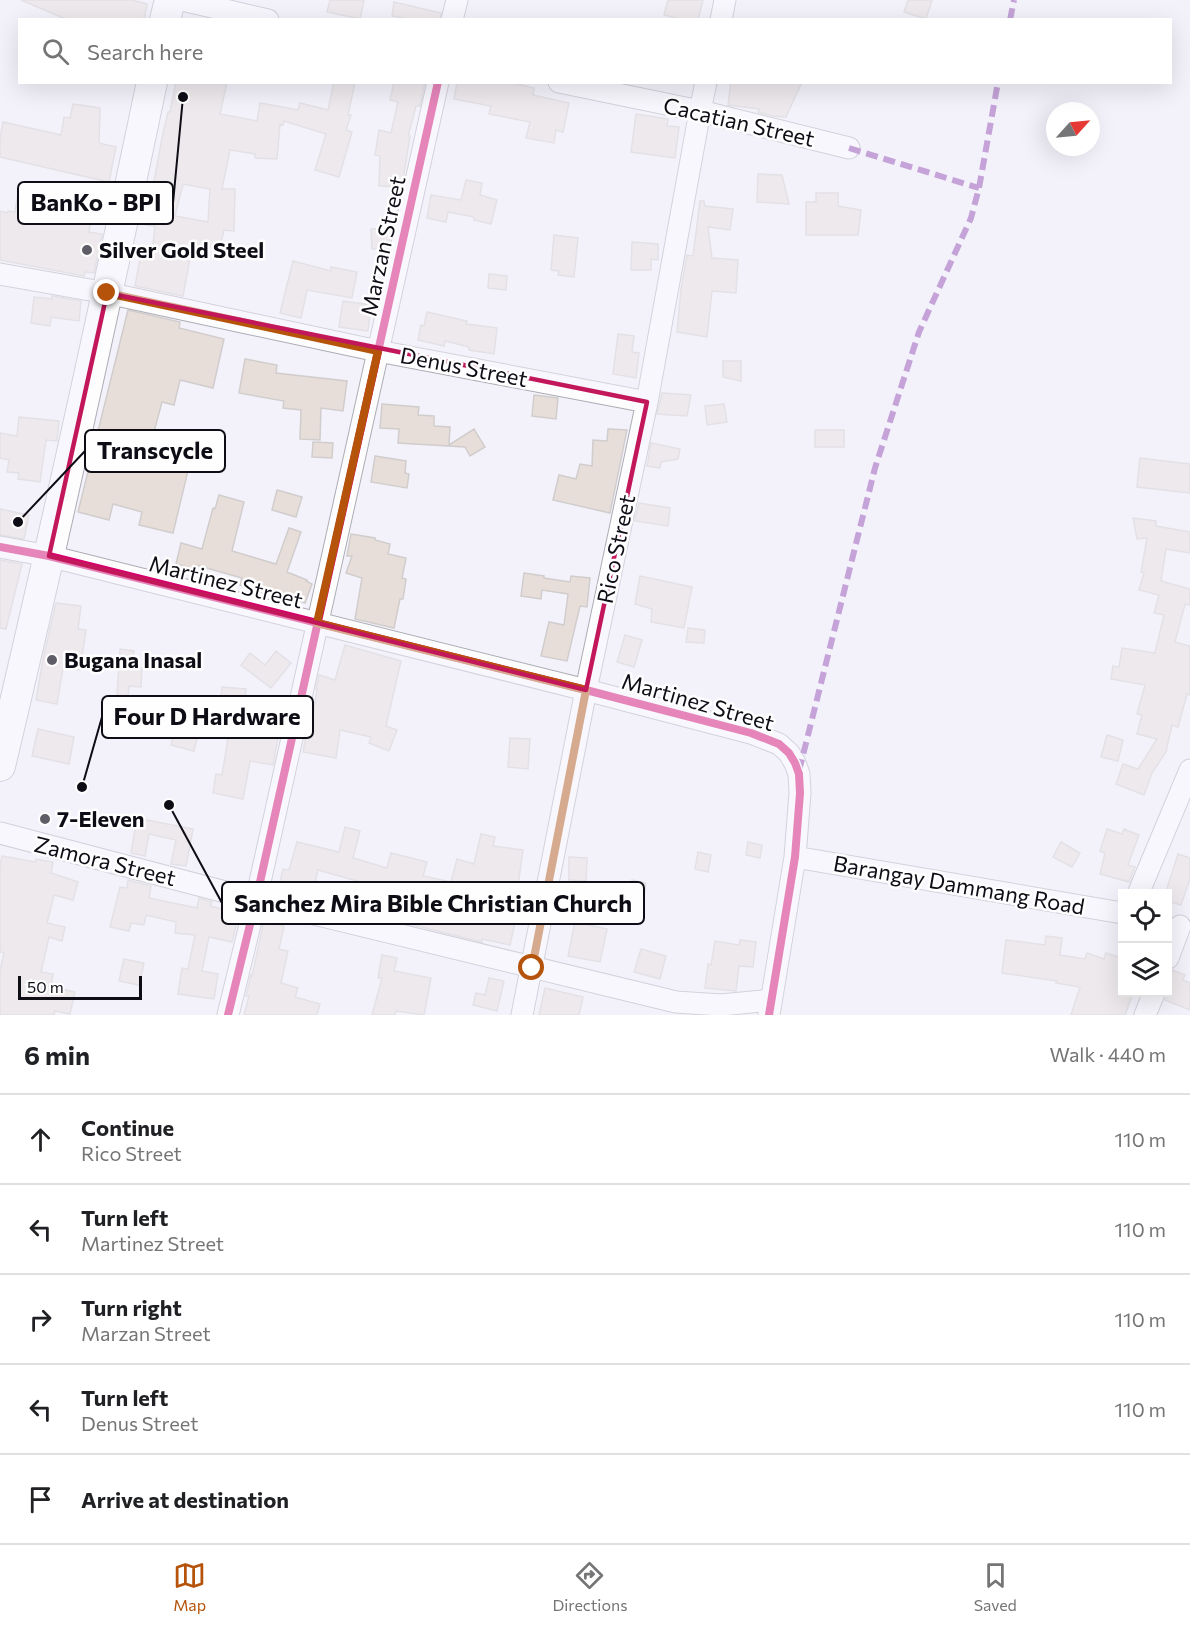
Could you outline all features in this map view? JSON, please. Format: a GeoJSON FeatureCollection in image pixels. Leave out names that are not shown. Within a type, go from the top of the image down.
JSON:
{"type":"FeatureCollection","features":[{"type":"Feature","properties":{"kind":"highway"},"geometry":{"type":"LineString","coordinates":[[166,18],[170,0]]}},
{"type":"Feature","properties":{"kind":"highway"},"geometry":{"type":"LineString","coordinates":[[0,766],[49,556],[152,84]]}},
{"type":"Feature","properties":{"kind":"street"},"geometry":{"type":"LineString","coordinates":[[182,0],[259,18]]}},
{"type":"Feature","properties":{"kind":"street"},"geometry":{"type":"LineString","coordinates":[[452,18],[457,0]]}},
{"type":"Feature","properties":{"kind":"street"},"geometry":{"type":"LineString","coordinates":[[721,18],[725,0]]}},
{"type":"Feature","properties":{"kind":"street","name":"Marzan Street"},"geometry":{"type":"LineString","coordinates":[[228,1015],[256,900],[438,84]]}},
{"type":"Feature","properties":{"kind":"street","name":"Cacatian Street"},"geometry":{"type":"LineString","coordinates":[[569,84],[700,111],[849,148]]}},
{"type":"Feature","properties":{"kind":"street","name":"Rico Street"},"geometry":{"type":"LineString","coordinates":[[522,1015],[646,402],[706,84]]}},
{"type":"Feature","properties":{"kind":"street","name":"Denus Street"},"geometry":{"type":"LineString","coordinates":[[0,274],[107,293],[378,351],[646,402]]}},
{"type":"Feature","properties":{"kind":"street","name":"Martinez Street"},"geometry":{"type":"LineString","coordinates":[[0,547],[49,556],[586,690],[752,733],[779,744],[789,753],[795,763],[799,774],[800,794],[795,857],[770,1008]]}},
{"type":"Feature","properties":{"kind":"street"},"geometry":{"type":"LineString","coordinates":[[1140,889],[1190,770]]}},
{"type":"Feature","properties":{"kind":"street","name":"Zamora Street"},"geometry":{"type":"LineString","coordinates":[[0,834],[256,900],[676,1002],[770,1008]]}},
{"type":"Feature","properties":{"kind":"street","name":"Barangay Dammang Road"},"geometry":{"type":"LineString","coordinates":[[795,857],[1118,912]]}},
{"type":"Feature","properties":{"kind":"street"},"geometry":{"type":"LineString","coordinates":[[1172,945],[1179,926]]}},
{"type":"Feature","properties":{"kind":"street"},"geometry":{"type":"LineString","coordinates":[[1145,1015],[1152,997]]}},
{"type":"Feature","properties":{"kind":"highlighted area"},"geometry":{"type":"Polygon","coordinates":[[[107,293],[647,402],[586,690],[49,556],[107,293]]]}},
{"type":"Feature","properties":{"kind":"building"},"geometry":{"type":"Polygon","coordinates":[[[21,0],[132,0],[147,4],[144,18],[63,18],[21,0]]]}},
{"type":"Feature","properties":{"kind":"building"},"geometry":{"type":"Polygon","coordinates":[[[330,0],[364,0],[360,18],[327,12],[330,0]]]}},
{"type":"Feature","properties":{"kind":"building"},"geometry":{"type":"Polygon","coordinates":[[[668,0],[703,0],[698,18],[675,18],[664,15],[668,0]]]}},
{"type":"Feature","properties":{"kind":"building"},"geometry":{"type":"Polygon","coordinates":[[[908,0],[932,0],[926,18],[904,12],[908,0]]]}},
{"type":"Feature","properties":{"kind":"building"},"geometry":{"type":"Polygon","coordinates":[[[394,2],[441,13],[440,18],[392,16],[394,2]]]}},
{"type":"Feature","properties":{"kind":"building"},"geometry":{"type":"Polygon","coordinates":[[[176,84],[227,84],[220,114],[257,121],[260,103],[298,110],[300,103],[328,110],[334,84],[355,84],[348,115],[351,115],[346,130],[352,132],[339,177],[315,170],[326,134],[284,121],[283,125],[280,124],[277,159],[255,158],[255,154],[230,150],[222,189],[235,189],[234,231],[224,230],[219,250],[195,244],[183,296],[135,286],[141,254],[152,256],[155,226],[146,225],[168,112],[170,112],[176,84]],[[183,184],[175,216],[208,222],[210,189],[183,184]]]}},
{"type":"Feature","properties":{"kind":"building"},"geometry":{"type":"Polygon","coordinates":[[[394,84],[425,84],[420,106],[416,106],[408,136],[410,136],[402,187],[379,186],[380,156],[375,155],[379,130],[391,133],[398,102],[390,100],[394,84]]]}},
{"type":"Feature","properties":{"kind":"building"},"geometry":{"type":"Polygon","coordinates":[[[457,84],[517,84],[534,88],[533,95],[569,103],[563,132],[556,130],[554,143],[526,138],[530,122],[489,114],[491,106],[454,99],[457,84]]]}},
{"type":"Feature","properties":{"kind":"building"},"geometry":{"type":"Polygon","coordinates":[[[731,84],[801,84],[786,117],[758,112],[760,109],[728,105],[731,84]]]}},
{"type":"Feature","properties":{"kind":"building"},"geometry":{"type":"Polygon","coordinates":[[[73,104],[100,108],[99,143],[116,147],[109,182],[0,157],[3,122],[61,135],[64,117],[70,118],[73,104]]]}},
{"type":"Feature","properties":{"kind":"building"},"geometry":{"type":"Polygon","coordinates":[[[636,114],[668,119],[667,126],[679,127],[675,158],[631,152],[636,114]]]}},
{"type":"Feature","properties":{"kind":"building"},"geometry":{"type":"Polygon","coordinates":[[[758,174],[782,175],[789,204],[757,202],[758,174]]]}},
{"type":"Feature","properties":{"kind":"building"},"geometry":{"type":"Polygon","coordinates":[[[466,180],[482,183],[480,195],[497,200],[491,224],[474,220],[474,217],[448,212],[446,222],[427,218],[431,195],[461,200],[466,180]]]}},
{"type":"Feature","properties":{"kind":"building"},"geometry":{"type":"Polygon","coordinates":[[[18,193],[93,207],[89,232],[102,234],[94,273],[85,272],[84,276],[0,260],[0,211],[15,212],[18,193]]]}},
{"type":"Feature","properties":{"kind":"building"},"geometry":{"type":"Polygon","coordinates":[[[816,193],[838,193],[838,206],[861,210],[858,235],[806,235],[806,202],[816,202],[816,193]]]}},
{"type":"Feature","properties":{"kind":"building"},"geometry":{"type":"Polygon","coordinates":[[[700,201],[704,201],[705,206],[733,209],[730,230],[708,227],[712,258],[738,260],[736,293],[712,291],[707,337],[677,332],[681,289],[687,255],[693,256],[700,201]]]}},
{"type":"Feature","properties":{"kind":"building"},"geometry":{"type":"Polygon","coordinates":[[[391,228],[388,248],[372,249],[371,229],[391,228]]]}},
{"type":"Feature","properties":{"kind":"building"},"geometry":{"type":"Polygon","coordinates":[[[554,235],[578,238],[574,277],[558,275],[559,271],[551,270],[554,235]]]}},
{"type":"Feature","properties":{"kind":"building"},"geometry":{"type":"Polygon","coordinates":[[[632,242],[658,244],[658,260],[651,259],[651,270],[631,270],[632,242]]]}},
{"type":"Feature","properties":{"kind":"building"},"geometry":{"type":"Polygon","coordinates":[[[293,261],[331,271],[331,267],[357,272],[352,298],[307,290],[301,318],[280,313],[293,261]]]}},
{"type":"Feature","properties":{"kind":"building"},"geometry":{"type":"Polygon","coordinates":[[[489,274],[507,276],[506,290],[488,288],[489,274]]]}},
{"type":"Feature","properties":{"kind":"building"},"geometry":{"type":"Polygon","coordinates":[[[52,296],[81,301],[79,321],[51,317],[50,326],[31,323],[34,297],[52,299],[52,296]]]}},
{"type":"Feature","properties":{"kind":"building"},"geometry":{"type":"Polygon","coordinates":[[[343,301],[371,305],[368,331],[339,327],[343,301]]]}},
{"type":"Feature","properties":{"kind":"building"},"geometry":{"type":"Polygon","coordinates":[[[128,310],[180,322],[179,328],[224,339],[213,388],[180,380],[174,405],[162,402],[151,443],[192,454],[173,533],[139,525],[142,512],[113,504],[109,520],[78,512],[128,310]]]}},
{"type":"Feature","properties":{"kind":"building"},"geometry":{"type":"Polygon","coordinates":[[[427,312],[467,321],[466,324],[497,328],[494,354],[469,350],[469,347],[445,341],[444,346],[418,340],[427,312]]]}},
{"type":"Feature","properties":{"kind":"building"},"geometry":{"type":"Polygon","coordinates":[[[618,334],[634,336],[632,352],[639,353],[636,378],[613,374],[618,334]]]}},
{"type":"Feature","properties":{"kind":"building"},"geometry":{"type":"Polygon","coordinates":[[[245,359],[277,365],[276,373],[347,381],[343,411],[321,408],[320,440],[300,439],[301,410],[283,408],[284,401],[239,393],[245,359]]]}},
{"type":"Feature","properties":{"kind":"building"},"geometry":{"type":"Polygon","coordinates":[[[723,361],[741,361],[741,381],[723,377],[723,361]]]}},
{"type":"Feature","properties":{"kind":"building"},"geometry":{"type":"Polygon","coordinates":[[[662,393],[691,395],[687,416],[657,414],[662,393]]]}},
{"type":"Feature","properties":{"kind":"building"},"geometry":{"type":"Polygon","coordinates":[[[534,395],[558,398],[556,419],[532,416],[534,395]]]}},
{"type":"Feature","properties":{"kind":"building"},"geometry":{"type":"Polygon","coordinates":[[[382,404],[419,407],[418,415],[434,416],[434,426],[450,427],[449,445],[474,429],[485,447],[470,456],[465,447],[398,443],[399,429],[380,428],[382,404]]]}},
{"type":"Feature","properties":{"kind":"building"},"geometry":{"type":"Polygon","coordinates":[[[724,404],[727,422],[707,425],[705,406],[724,404]]]}},
{"type":"Feature","properties":{"kind":"building"},"geometry":{"type":"Polygon","coordinates":[[[19,417],[59,421],[57,441],[46,440],[40,482],[18,479],[19,473],[7,472],[9,460],[0,458],[0,433],[17,436],[19,417]]]}},
{"type":"Feature","properties":{"kind":"building"},"geometry":{"type":"Polygon","coordinates":[[[608,429],[627,430],[610,513],[553,500],[559,475],[576,479],[580,464],[592,466],[593,440],[607,441],[608,429]]]}},
{"type":"Feature","properties":{"kind":"building"},"geometry":{"type":"Polygon","coordinates":[[[815,430],[844,430],[844,447],[815,447],[815,430]]]}},
{"type":"Feature","properties":{"kind":"building"},"geometry":{"type":"Polygon","coordinates":[[[313,442],[333,443],[332,458],[312,457],[313,442]]]}},
{"type":"Feature","properties":{"kind":"building"},"geometry":{"type":"Polygon","coordinates":[[[651,443],[680,449],[678,459],[661,462],[660,468],[647,466],[651,443]]]}},
{"type":"Feature","properties":{"kind":"building"},"geometry":{"type":"Polygon","coordinates":[[[375,456],[406,461],[405,473],[409,474],[407,488],[371,482],[375,456]]]}},
{"type":"Feature","properties":{"kind":"building"},"geometry":{"type":"Polygon","coordinates":[[[1140,458],[1190,464],[1190,493],[1137,487],[1140,458]]]}},
{"type":"Feature","properties":{"kind":"building"},"geometry":{"type":"Polygon","coordinates":[[[277,490],[302,497],[296,517],[272,510],[277,490]]]}},
{"type":"Feature","properties":{"kind":"building"},"geometry":{"type":"Polygon","coordinates":[[[219,495],[244,502],[232,551],[276,564],[289,528],[301,532],[287,572],[312,584],[305,603],[267,589],[265,593],[240,585],[242,578],[196,565],[195,569],[176,564],[181,543],[202,549],[213,508],[215,509],[219,495]]]}},
{"type":"Feature","properties":{"kind":"building"},"geometry":{"type":"Polygon","coordinates":[[[639,503],[670,508],[668,526],[635,521],[639,503]]]}},
{"type":"Feature","properties":{"kind":"building"},"geometry":{"type":"Polygon","coordinates":[[[0,509],[29,515],[24,539],[0,535],[0,509]]]}},
{"type":"Feature","properties":{"kind":"building"},"geometry":{"type":"Polygon","coordinates":[[[1133,518],[1156,521],[1156,526],[1190,532],[1190,553],[1166,549],[1161,581],[1190,589],[1190,605],[1185,604],[1175,642],[1190,646],[1190,695],[1187,694],[1178,727],[1172,725],[1166,752],[1152,773],[1144,795],[1116,784],[1123,764],[1138,769],[1157,739],[1137,734],[1142,715],[1137,714],[1145,685],[1111,679],[1113,666],[1119,667],[1122,648],[1155,653],[1164,615],[1154,613],[1159,595],[1139,590],[1144,573],[1141,572],[1147,538],[1137,539],[1133,518]]]}},
{"type":"Feature","properties":{"kind":"building"},"geometry":{"type":"Polygon","coordinates":[[[351,534],[375,538],[375,540],[390,544],[388,554],[406,558],[402,578],[406,579],[403,599],[400,599],[394,628],[355,619],[362,578],[346,573],[352,556],[347,556],[351,534]]]}},
{"type":"Feature","properties":{"kind":"building"},"geometry":{"type":"Polygon","coordinates":[[[0,560],[22,564],[6,629],[0,628],[0,560]]]}},
{"type":"Feature","properties":{"kind":"building"},"geometry":{"type":"Polygon","coordinates":[[[524,573],[570,582],[571,576],[590,578],[587,607],[580,606],[567,661],[541,656],[549,622],[564,625],[568,594],[542,590],[541,599],[521,596],[524,573]]]}},
{"type":"Feature","properties":{"kind":"building"},"geometry":{"type":"Polygon","coordinates":[[[640,576],[692,587],[684,628],[651,622],[652,609],[635,604],[640,576]]]}},
{"type":"Feature","properties":{"kind":"building"},"geometry":{"type":"Polygon","coordinates":[[[56,603],[81,606],[78,629],[86,630],[80,670],[63,668],[57,704],[36,700],[56,603]]]}},
{"type":"Feature","properties":{"kind":"building"},"geometry":{"type":"Polygon","coordinates":[[[688,628],[705,630],[704,643],[686,642],[688,628]]]}},
{"type":"Feature","properties":{"kind":"building"},"geometry":{"type":"Polygon","coordinates":[[[625,635],[642,640],[634,667],[617,662],[625,635]]]}},
{"type":"Feature","properties":{"kind":"building"},"geometry":{"type":"Polygon","coordinates":[[[345,645],[401,661],[386,726],[397,730],[389,751],[369,743],[371,737],[340,730],[336,758],[303,752],[307,730],[311,730],[319,675],[335,680],[345,645]]]}},
{"type":"Feature","properties":{"kind":"building"},"geometry":{"type":"Polygon","coordinates":[[[120,649],[134,651],[132,667],[142,668],[141,687],[129,686],[128,697],[117,696],[120,649]]]}},
{"type":"Feature","properties":{"kind":"building"},"geometry":{"type":"Polygon","coordinates":[[[276,651],[291,663],[271,688],[241,665],[250,653],[265,665],[276,651]]]}},
{"type":"Feature","properties":{"kind":"building"},"geometry":{"type":"Polygon","coordinates":[[[222,687],[246,689],[242,730],[249,731],[248,734],[278,738],[273,765],[250,761],[243,799],[213,793],[216,774],[222,775],[233,708],[220,707],[222,687]]]}},
{"type":"Feature","properties":{"kind":"building"},"geometry":{"type":"Polygon","coordinates":[[[169,707],[184,711],[182,717],[201,721],[194,751],[171,745],[173,737],[163,734],[169,707]]]}},
{"type":"Feature","properties":{"kind":"building"},"geometry":{"type":"Polygon","coordinates":[[[38,729],[74,737],[69,764],[32,756],[38,729]]]}},
{"type":"Feature","properties":{"kind":"building"},"geometry":{"type":"Polygon","coordinates":[[[1107,735],[1123,740],[1118,761],[1101,757],[1107,735]]]}},
{"type":"Feature","properties":{"kind":"building"},"geometry":{"type":"Polygon","coordinates":[[[510,738],[530,739],[528,769],[508,767],[510,738]]]}},
{"type":"Feature","properties":{"kind":"building"},"geometry":{"type":"Polygon","coordinates":[[[137,818],[193,829],[186,866],[171,864],[176,840],[149,834],[145,856],[131,853],[137,818]]]}},
{"type":"Feature","properties":{"kind":"building"},"geometry":{"type":"Polygon","coordinates":[[[345,827],[360,831],[353,858],[387,868],[391,853],[427,862],[423,876],[451,882],[457,859],[474,864],[481,834],[495,837],[493,846],[523,850],[513,922],[515,922],[510,945],[482,939],[482,942],[389,919],[393,902],[354,891],[357,881],[318,870],[312,895],[279,887],[283,869],[289,870],[297,842],[339,852],[345,827]]]}},
{"type":"Feature","properties":{"kind":"building"},"geometry":{"type":"Polygon","coordinates":[[[1107,829],[1122,834],[1124,829],[1139,835],[1128,865],[1135,867],[1129,882],[1100,874],[1105,853],[1100,851],[1107,829]]]}},
{"type":"Feature","properties":{"kind":"building"},"geometry":{"type":"Polygon","coordinates":[[[748,842],[762,845],[760,858],[746,855],[748,842]]]}},
{"type":"Feature","properties":{"kind":"building"},"geometry":{"type":"Polygon","coordinates":[[[1061,842],[1080,853],[1072,867],[1053,857],[1061,842]]]}},
{"type":"Feature","properties":{"kind":"building"},"geometry":{"type":"Polygon","coordinates":[[[698,852],[711,855],[708,872],[695,869],[698,852]]]}},
{"type":"Feature","properties":{"kind":"building"},"geometry":{"type":"Polygon","coordinates":[[[1178,854],[1190,858],[1190,879],[1181,905],[1172,902],[1172,889],[1167,888],[1178,854]]]}},
{"type":"Feature","properties":{"kind":"building"},"geometry":{"type":"Polygon","coordinates":[[[2,856],[35,862],[36,859],[53,862],[51,873],[78,882],[73,900],[54,895],[47,923],[65,927],[62,941],[49,937],[41,972],[53,974],[51,986],[75,992],[70,1014],[55,1011],[54,1015],[0,1015],[0,971],[4,953],[0,952],[2,856]]]}},
{"type":"Feature","properties":{"kind":"building"},"geometry":{"type":"Polygon","coordinates":[[[569,857],[587,858],[586,881],[569,880],[569,857]]]}},
{"type":"Feature","properties":{"kind":"building"},"geometry":{"type":"Polygon","coordinates":[[[128,880],[151,886],[149,898],[197,908],[199,898],[212,902],[210,906],[239,913],[232,942],[209,937],[202,971],[218,974],[214,999],[178,994],[182,968],[188,969],[195,935],[175,933],[176,922],[146,915],[144,925],[131,923],[129,931],[110,927],[120,887],[127,888],[128,880]]]}},
{"type":"Feature","properties":{"kind":"building"},"geometry":{"type":"Polygon","coordinates":[[[632,880],[646,883],[644,896],[631,894],[632,880]]]}},
{"type":"Feature","properties":{"kind":"building"},"geometry":{"type":"Polygon","coordinates":[[[264,921],[284,926],[279,949],[288,951],[281,983],[298,988],[295,997],[320,1004],[317,1015],[244,1015],[249,996],[246,996],[264,921]]]}},
{"type":"Feature","properties":{"kind":"building"},"geometry":{"type":"Polygon","coordinates":[[[575,922],[607,929],[600,962],[568,956],[575,922]]]}},
{"type":"Feature","properties":{"kind":"building"},"geometry":{"type":"Polygon","coordinates":[[[1046,936],[1062,938],[1060,955],[1085,959],[1087,953],[1104,959],[1106,953],[1118,957],[1118,997],[1132,997],[1125,1015],[1071,1015],[1080,987],[1056,983],[1057,981],[1002,973],[1006,940],[1045,945],[1046,936]]]}},
{"type":"Feature","properties":{"kind":"building"},"geometry":{"type":"Polygon","coordinates":[[[740,940],[756,942],[753,967],[739,966],[736,991],[705,988],[708,964],[711,965],[715,941],[739,945],[740,940]]]}},
{"type":"Feature","properties":{"kind":"building"},"geometry":{"type":"Polygon","coordinates":[[[641,949],[666,956],[660,979],[634,972],[641,949]]]}},
{"type":"Feature","properties":{"kind":"building"},"geometry":{"type":"Polygon","coordinates":[[[382,955],[397,958],[394,971],[431,978],[424,1015],[396,1011],[395,1015],[372,1015],[382,978],[378,978],[382,955]]]}},
{"type":"Feature","properties":{"kind":"building"},"geometry":{"type":"Polygon","coordinates":[[[124,959],[144,963],[139,985],[119,981],[124,959]]]}},
{"type":"Feature","properties":{"kind":"building"},"geometry":{"type":"Polygon","coordinates":[[[1172,970],[1185,975],[1183,980],[1190,983],[1190,1010],[1165,1000],[1166,997],[1172,997],[1172,970]]]}},
{"type":"Feature","properties":{"kind":"building"},"geometry":{"type":"Polygon","coordinates":[[[489,978],[504,981],[497,1011],[473,1005],[476,993],[485,995],[489,978]]]}},
{"type":"Feature","properties":{"kind":"building"},"geometry":{"type":"Polygon","coordinates":[[[545,988],[583,997],[579,1015],[539,1015],[545,988]]]}},
{"type":"Feature","properties":{"kind":"marked path"},"geometry":{"type":"LineString","coordinates":[[1010,18],[1014,0]]}},
{"type":"Feature","properties":{"kind":"marked path"},"geometry":{"type":"LineString","coordinates":[[799,771],[875,468],[919,332],[971,218],[979,188],[998,84]]}},
{"type":"Feature","properties":{"kind":"marked path"},"geometry":{"type":"LineString","coordinates":[[849,148],[979,188]]}},
{"type":"Feature","properties":{"kind":"cycle path"},"geometry":{"type":"LineString","coordinates":[[228,1015],[256,900],[438,84]]}},
{"type":"Feature","properties":{"kind":"cycle path"},"geometry":{"type":"LineString","coordinates":[[0,547],[49,556],[586,690],[751,733],[779,744],[789,753],[795,763],[799,774],[800,793],[795,857],[769,1015]]}},
{"type":"Feature","properties":{"kind":"place","name":"BanKo - BPI"},"geometry":{"type":"Point","coordinates":[183,97]}},
{"type":"Feature","properties":{"kind":"place","name":"Silver Gold Steel"},"geometry":{"type":"Point","coordinates":[87,250]}},
{"type":"Feature","properties":{"kind":"place","name":"Transcycle"},"geometry":{"type":"Point","coordinates":[18,522]}},
{"type":"Feature","properties":{"kind":"place","name":"Bugana Inasal"},"geometry":{"type":"Point","coordinates":[52,660]}},
{"type":"Feature","properties":{"kind":"place","name":"Four D Hardware"},"geometry":{"type":"Point","coordinates":[82,787]}},
{"type":"Feature","properties":{"kind":"place","name":"Sanchez Mira Bible Christian Church"},"geometry":{"type":"Point","coordinates":[169,805]}},
{"type":"Feature","properties":{"kind":"place","name":"7-Eleven"},"geometry":{"type":"Point","coordinates":[45,819]}},
{"type":"Feature","properties":{"kind":"route"},"geometry":{"type":"LineString","coordinates":[[107,293],[378,351],[317,623],[586,690],[532,968]]}}]}
